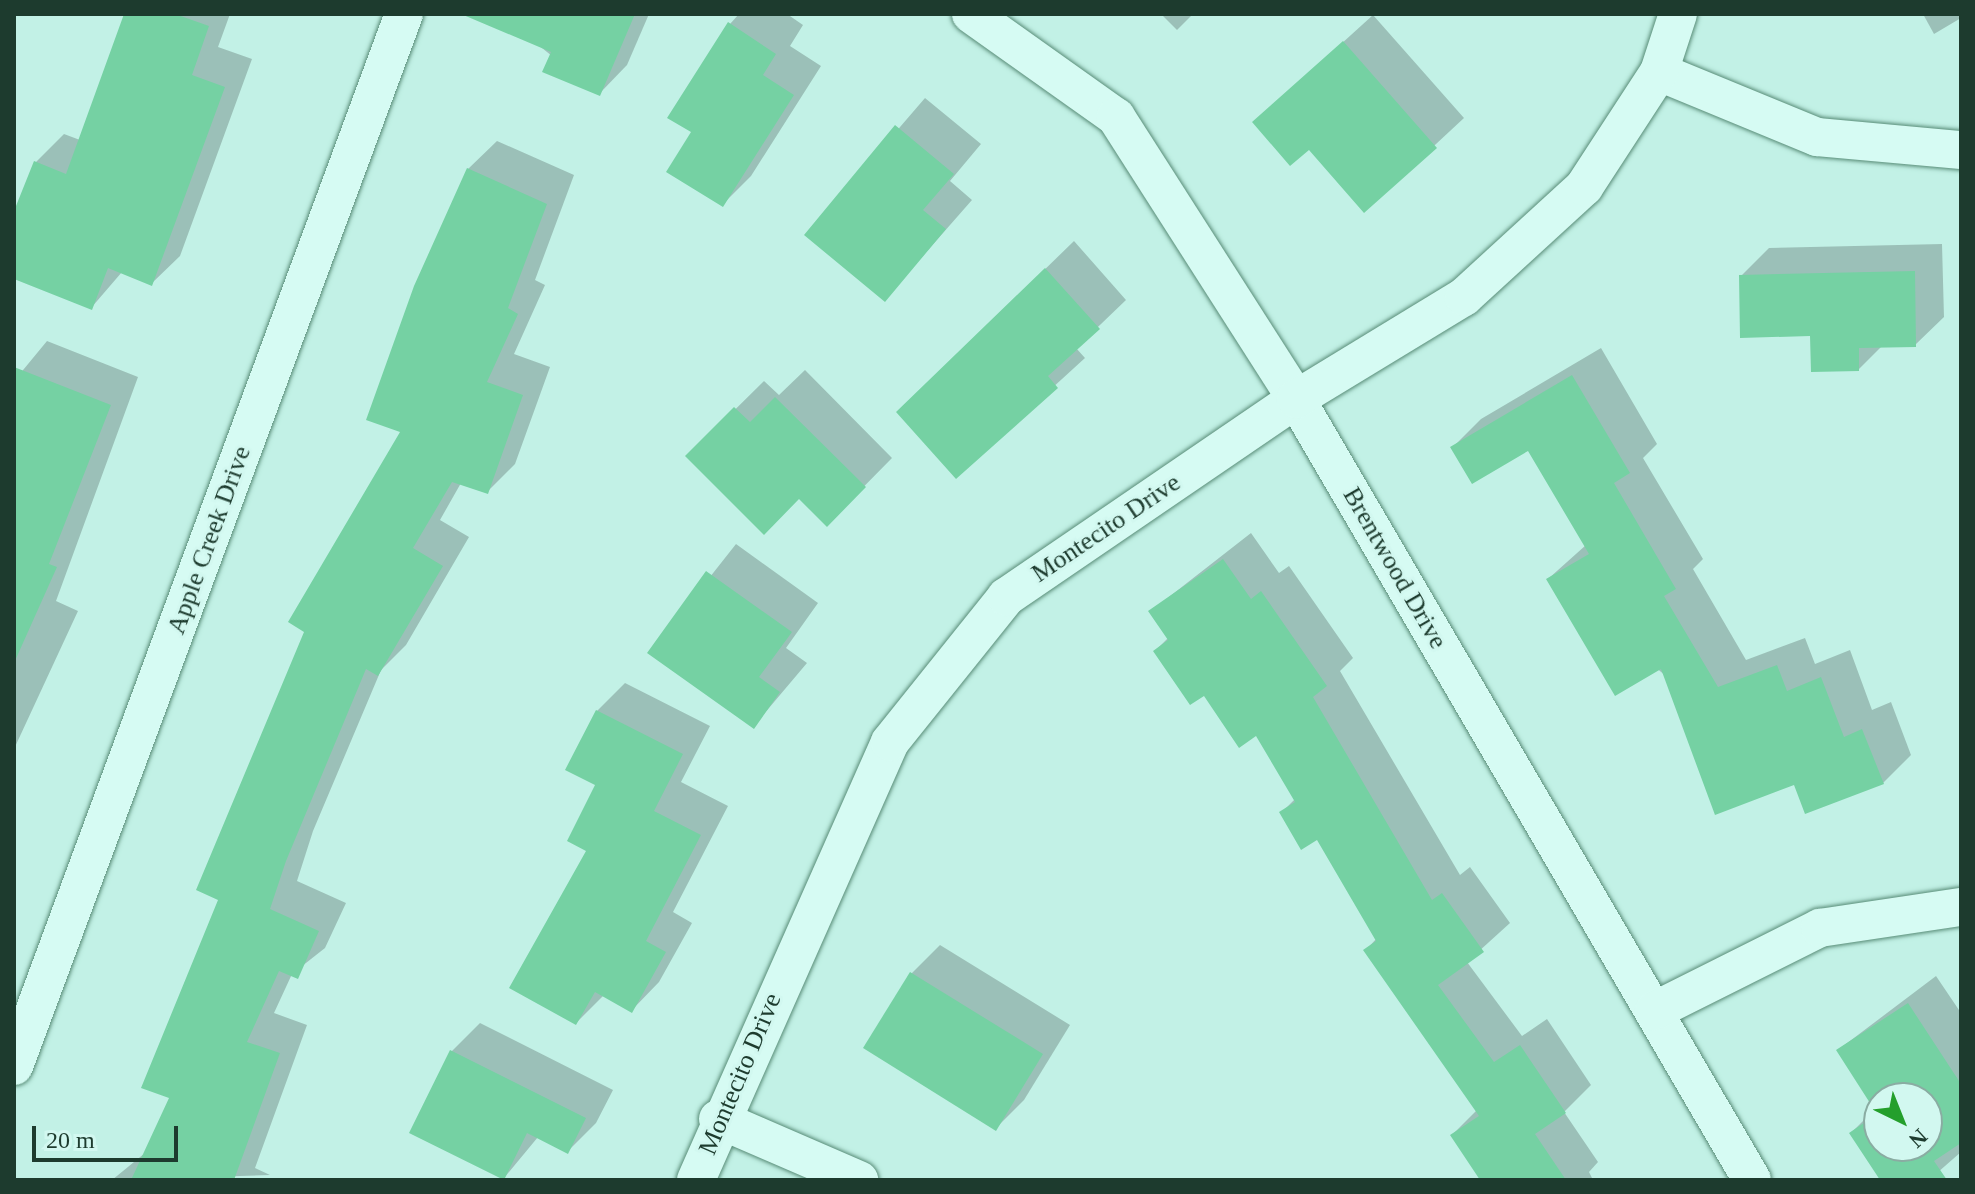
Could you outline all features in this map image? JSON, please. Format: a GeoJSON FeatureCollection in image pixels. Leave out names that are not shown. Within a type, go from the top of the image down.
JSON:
{"type":"FeatureCollection","features":[{"type":"Feature","properties":{"kind":"street","name":"Apple Creek Drive"},"geometry":{"type":"LineString","coordinates":[[14,1066],[404,14]]}},
{"type":"Feature","properties":{"kind":"street","name":"Brentwood Drive"},"geometry":{"type":"LineString","coordinates":[[971,14],[1116,117],[1296,399],[1752,1180]]}},
{"type":"Feature","properties":{"kind":"street","name":"Montecito Drive"},"geometry":{"type":"LineString","coordinates":[[696,1180],[718,1119],[890,742],[1006,597],[1296,399],[1464,297],[1584,187],[1659,72],[1678,14]]}},
{"type":"Feature","properties":{"kind":"street"},"geometry":{"type":"LineString","coordinates":[[1659,72],[1817,137],[1961,150]]}},
{"type":"Feature","properties":{"kind":"street"},"geometry":{"type":"LineString","coordinates":[[1654,1011],[1820,928],[1961,907]]}},
{"type":"Feature","properties":{"kind":"street"},"geometry":{"type":"LineString","coordinates":[[718,1119],[859,1180]]}},
{"type":"Feature","properties":{"kind":"building"},"geometry":{"type":"Polygon","coordinates":[[[124,14],[175,14],[209,26],[192,75],[225,87],[152,286],[108,268],[92,310],[14,279],[14,211],[34,161],[66,174],[124,14]]]}},
{"type":"Feature","properties":{"kind":"building"},"geometry":{"type":"Polygon","coordinates":[[[461,14],[635,14],[600,96],[542,72],[551,52],[461,14]]]}},
{"type":"Feature","properties":{"kind":"building"},"geometry":{"type":"Polygon","coordinates":[[[728,22],[776,54],[763,75],[794,95],[723,207],[666,172],[691,132],[667,118],[728,22]]]}},
{"type":"Feature","properties":{"kind":"building"},"geometry":{"type":"Polygon","coordinates":[[[1343,41],[1437,148],[1364,213],[1309,150],[1290,166],[1252,122],[1343,41]]]}},
{"type":"Feature","properties":{"kind":"building"},"geometry":{"type":"Polygon","coordinates":[[[895,125],[954,174],[923,210],[946,229],[885,302],[804,235],[895,125]]]}},
{"type":"Feature","properties":{"kind":"building"},"geometry":{"type":"Polygon","coordinates":[[[467,168],[547,204],[508,308],[518,314],[487,382],[523,395],[488,494],[452,482],[413,548],[443,566],[378,676],[366,669],[286,861],[270,909],[319,931],[298,979],[279,971],[247,1042],[280,1053],[234,1180],[131,1180],[169,1098],[141,1088],[218,900],[196,890],[304,632],[288,622],[400,432],[366,420],[414,286],[467,168]]]}},
{"type":"Feature","properties":{"kind":"building"},"geometry":{"type":"Polygon","coordinates":[[[1045,268],[1100,329],[1048,376],[1058,388],[956,479],[896,412],[1045,268]]]}},
{"type":"Feature","properties":{"kind":"building"},"geometry":{"type":"Polygon","coordinates":[[[1915,271],[1916,347],[1859,348],[1859,371],[1811,372],[1810,336],[1740,338],[1739,275],[1915,271]]]}},
{"type":"Feature","properties":{"kind":"building"},"geometry":{"type":"Polygon","coordinates":[[[14,367],[111,405],[49,564],[57,567],[14,663],[14,367]]]}},
{"type":"Feature","properties":{"kind":"building"},"geometry":{"type":"Polygon","coordinates":[[[1572,375],[1630,473],[1614,483],[1676,589],[1664,596],[1718,687],[1777,665],[1787,691],[1821,677],[1844,737],[1862,729],[1884,784],[1805,814],[1794,785],[1715,815],[1661,669],[1615,696],[1546,579],[1589,554],[1528,451],[1472,484],[1450,447],[1572,375]]]}},
{"type":"Feature","properties":{"kind":"building"},"geometry":{"type":"Polygon","coordinates":[[[775,397],[866,487],[827,527],[799,499],[764,535],[685,456],[734,407],[750,422],[775,397]]]}},
{"type":"Feature","properties":{"kind":"building"},"geometry":{"type":"Polygon","coordinates":[[[1223,559],[1251,599],[1261,591],[1327,686],[1313,697],[1432,900],[1442,893],[1484,952],[1438,985],[1494,1062],[1520,1045],[1566,1113],[1535,1134],[1566,1180],[1480,1180],[1450,1135],[1479,1116],[1363,950],[1376,941],[1317,840],[1301,850],[1279,812],[1295,802],[1256,736],[1239,748],[1204,696],[1190,705],[1153,651],[1168,640],[1148,611],[1223,559]]]}},
{"type":"Feature","properties":{"kind":"building"},"geometry":{"type":"Polygon","coordinates":[[[706,571],[792,632],[759,677],[780,692],[754,729],[647,653],[706,571]]]}},
{"type":"Feature","properties":{"kind":"building"},"geometry":{"type":"Polygon","coordinates":[[[596,710],[683,754],[654,811],[701,835],[646,941],[666,952],[632,1013],[595,992],[576,1025],[509,988],[586,851],[567,841],[595,785],[565,770],[596,710]]]}},
{"type":"Feature","properties":{"kind":"building"},"geometry":{"type":"Polygon","coordinates":[[[910,972],[1043,1054],[996,1131],[863,1048],[910,972]]]}},
{"type":"Feature","properties":{"kind":"building"},"geometry":{"type":"Polygon","coordinates":[[[1908,1003],[1961,1084],[1961,1143],[1943,1155],[1943,1082],[1863,1082],[1863,1092],[1836,1050],[1908,1003]]]}},
{"type":"Feature","properties":{"kind":"building"},"geometry":{"type":"Polygon","coordinates":[[[450,1050],[586,1118],[568,1154],[527,1133],[504,1180],[409,1133],[450,1050]]]}},
{"type":"Feature","properties":{"kind":"building"},"geometry":{"type":"Polygon","coordinates":[[[1863,1124],[1863,1154],[1849,1133],[1863,1124]]]}},
{"type":"Feature","properties":{"kind":"building"},"geometry":{"type":"Polygon","coordinates":[[[1868,1162],[1935,1162],[1947,1180],[1880,1180],[1868,1162]]]}}]}
